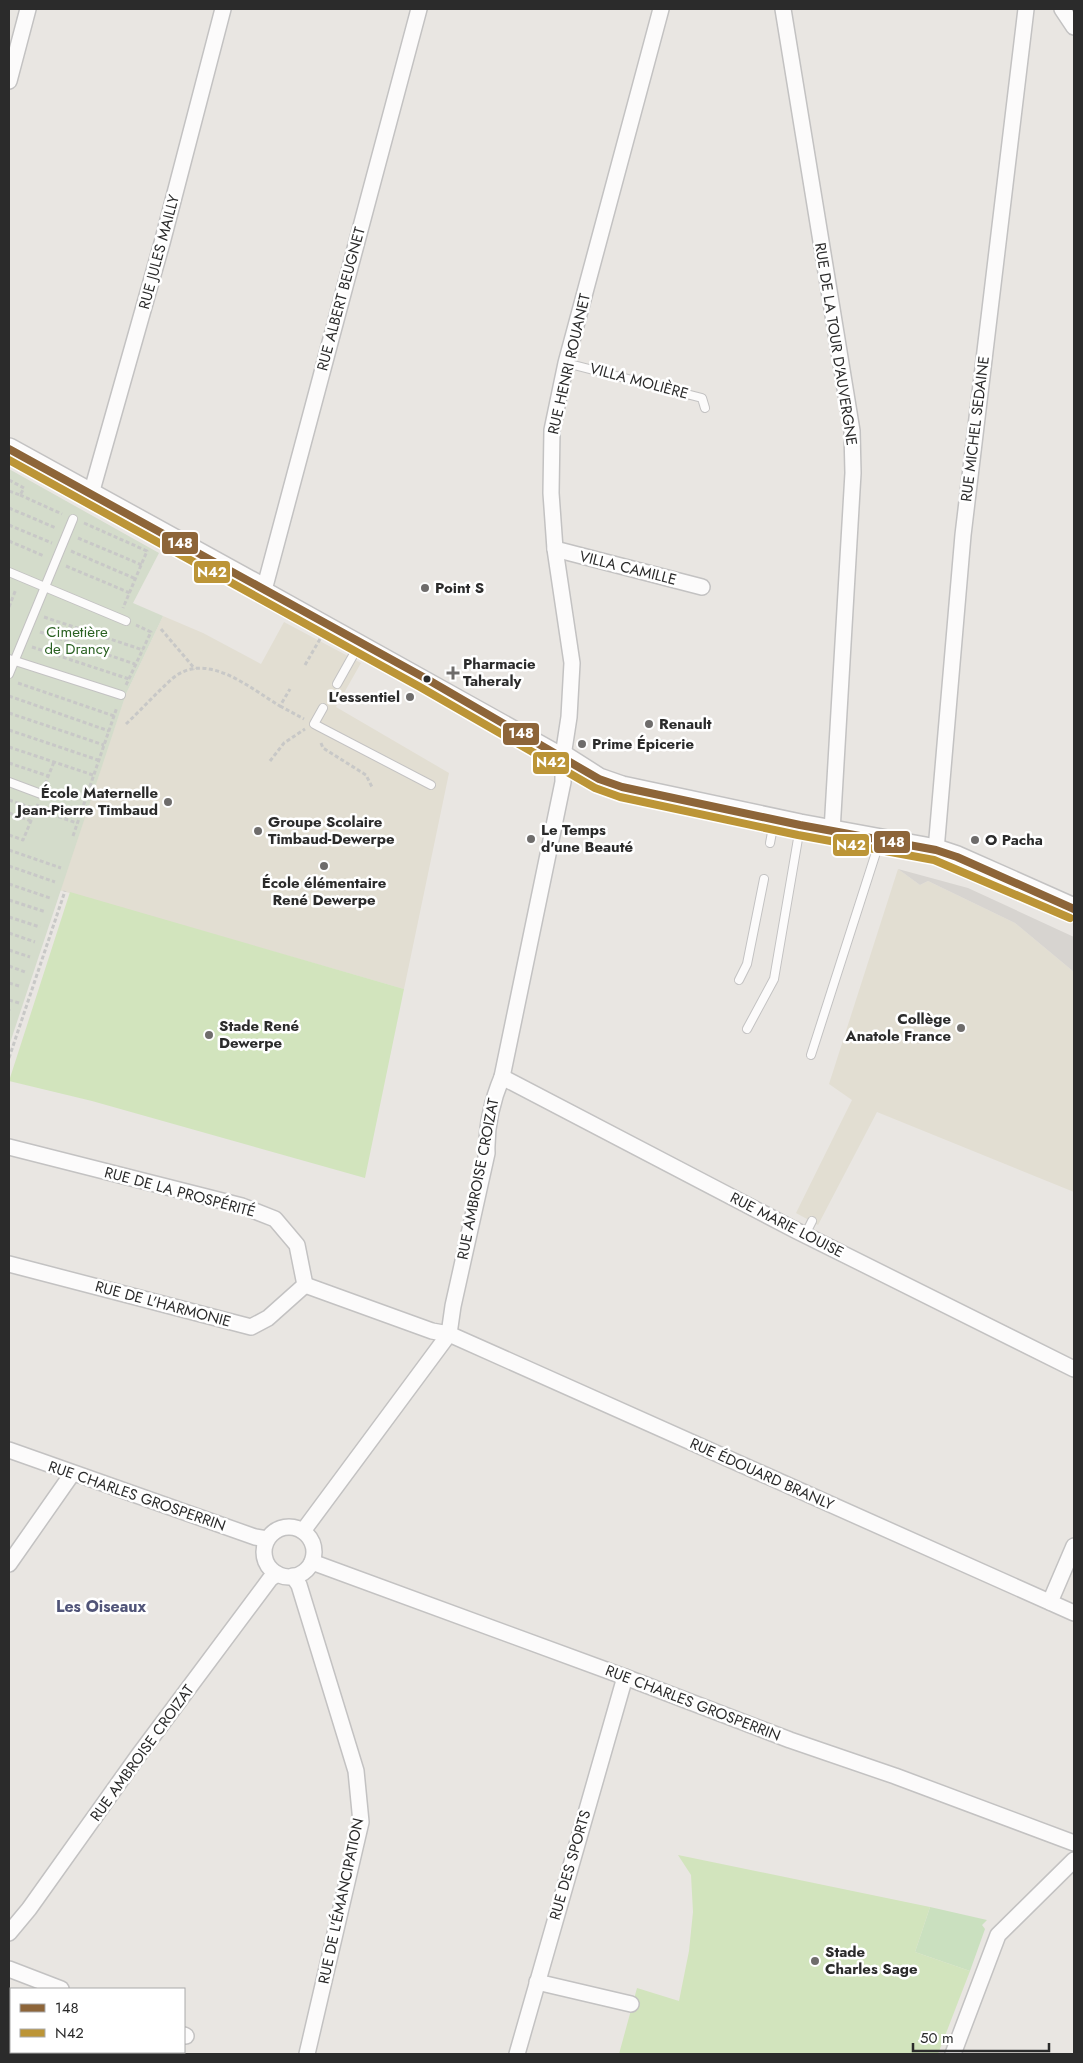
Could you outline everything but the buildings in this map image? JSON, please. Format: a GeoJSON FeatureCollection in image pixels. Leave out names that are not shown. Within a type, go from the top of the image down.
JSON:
{"type":"FeatureCollection","features":[{"type":"Feature","properties":{"kind":"main road"},"geometry":{"type":"LineString","coordinates":[[9,449],[261,588]]}},
{"type":"Feature","properties":{"kind":"main road"},"geometry":{"type":"LineString","coordinates":[[562,756],[599,779],[622,787],[774,820],[936,850],[957,857],[1074,909]]}},
{"type":"Feature","properties":{"kind":"street"},"geometry":{"type":"LineString","coordinates":[[9,81],[28,9]]}},
{"type":"Feature","properties":{"kind":"street","name":"RUE JULES MAILLY"},"geometry":{"type":"LineString","coordinates":[[91,494],[162,243],[222,9]]}},
{"type":"Feature","properties":{"kind":"street","name":"RUE ALBERT BEUGNET"},"geometry":{"type":"LineString","coordinates":[[261,588],[419,9]]}},
{"type":"Feature","properties":{"kind":"street","name":"RUE HENRI ROUANET"},"geometry":{"type":"LineString","coordinates":[[562,756],[569,717],[572,663],[555,550],[551,493],[552,430],[566,364],[660,9]]}},
{"type":"Feature","properties":{"kind":"street","name":"RUE DE LA TOUR D'AUVERGNE"},"geometry":{"type":"LineString","coordinates":[[783,9],[852,431],[853,473],[832,831]]}},
{"type":"Feature","properties":{"kind":"street","name":"RUE MICHEL SEDAINE"},"geometry":{"type":"LineString","coordinates":[[936,850],[963,535],[1026,9]]}},
{"type":"Feature","properties":{"kind":"street"},"geometry":{"type":"LineString","coordinates":[[1062,9],[1074,27]]}},
{"type":"Feature","properties":{"kind":"street","name":"VILLA CAMILLE"},"geometry":{"type":"LineString","coordinates":[[555,550],[702,587]]}},
{"type":"Feature","properties":{"kind":"street"},"geometry":{"type":"LineString","coordinates":[[261,588],[562,756]]}},
{"type":"Feature","properties":{"kind":"street","name":"RUE AMBROISE CROIZAT"},"geometry":{"type":"LineString","coordinates":[[303,1531],[449,1334],[453,1306],[487,1153],[486,1134],[493,1097],[502,1077],[563,782],[562,756]]}},
{"type":"Feature","properties":{"kind":"street","name":"RUE MARIE LOUISE"},"geometry":{"type":"LineString","coordinates":[[502,1077],[808,1228],[1074,1369]]}},
{"type":"Feature","properties":{"kind":"street","name":"RUE DE LA PROSPÉRITÉ"},"geometry":{"type":"LineString","coordinates":[[9,1147],[242,1206],[275,1219],[297,1245],[305,1285]]}},
{"type":"Feature","properties":{"kind":"street","name":"RUE DE L'HARMONIE"},"geometry":{"type":"LineString","coordinates":[[9,1264],[251,1327],[268,1318],[305,1285]]}},
{"type":"Feature","properties":{"kind":"street"},"geometry":{"type":"LineString","coordinates":[[305,1285],[432,1331],[449,1334]]}},
{"type":"Feature","properties":{"kind":"street","name":"RUE ÉDOUARD BRANLY"},"geometry":{"type":"LineString","coordinates":[[449,1334],[1074,1613]]}},
{"type":"Feature","properties":{"kind":"street","name":"RUE CHARLES GROSPERRIN"},"geometry":{"type":"LineString","coordinates":[[9,1450],[72,1474],[255,1537],[267,1539]]}},
{"type":"Feature","properties":{"kind":"street"},"geometry":{"type":"LineString","coordinates":[[9,1564],[72,1474]]}},
{"type":"Feature","properties":{"kind":"street"},"geometry":{"type":"LineString","coordinates":[[290,1526],[303,1531],[314,1548],[312,1562],[304,1571],[293,1576],[277,1574],[266,1562],[264,1554],[267,1539],[277,1529],[283,1527],[290,1526]]}},
{"type":"Feature","properties":{"kind":"street"},"geometry":{"type":"LineString","coordinates":[[1050,1602],[1074,1546]]}},
{"type":"Feature","properties":{"kind":"street","name":"RUE CHARLES GROSPERRIN"},"geometry":{"type":"LineString","coordinates":[[312,1562],[790,1740],[904,1779],[1074,1843]]}},
{"type":"Feature","properties":{"kind":"street","name":"RUE AMBROISE CROIZAT"},"geometry":{"type":"LineString","coordinates":[[9,1933],[29,1909],[138,1756],[270,1578],[277,1574]]}},
{"type":"Feature","properties":{"kind":"street","name":"RUE DE L'ÉMANCIPATION"},"geometry":{"type":"LineString","coordinates":[[293,1576],[299,1585],[356,1771],[361,1822],[307,2054]]}},
{"type":"Feature","properties":{"kind":"street","name":"RUE DES SPORTS"},"geometry":{"type":"LineString","coordinates":[[517,2054],[625,1677]]}},
{"type":"Feature","properties":{"kind":"street"},"geometry":{"type":"LineString","coordinates":[[953,2054],[998,1935],[1074,1860]]}},
{"type":"Feature","properties":{"kind":"street"},"geometry":{"type":"LineString","coordinates":[[9,1969],[58,1988]]}},
{"type":"Feature","properties":{"kind":"street"},"geometry":{"type":"LineString","coordinates":[[537,1982],[631,2004]]}},
{"type":"Feature","properties":{"kind":"lane","name":"VILLA MOLIÈRE"},"geometry":{"type":"LineString","coordinates":[[566,364],[702,398],[705,408]]}},
{"type":"Feature","properties":{"kind":"lane"},"geometry":{"type":"LineString","coordinates":[[9,674],[11,660],[21,643],[73,519]]}},
{"type":"Feature","properties":{"kind":"lane"},"geometry":{"type":"LineString","coordinates":[[9,572],[123,619]]}},
{"type":"Feature","properties":{"kind":"lane"},"geometry":{"type":"LineString","coordinates":[[337,684],[360,643]]}},
{"type":"Feature","properties":{"kind":"lane"},"geometry":{"type":"LineString","coordinates":[[11,660],[120,695]]}},
{"type":"Feature","properties":{"kind":"lane"},"geometry":{"type":"LineString","coordinates":[[323,708],[314,724],[431,785]]}},
{"type":"Feature","properties":{"kind":"lane"},"geometry":{"type":"LineString","coordinates":[[9,782],[41,794]]}},
{"type":"Feature","properties":{"kind":"lane"},"geometry":{"type":"LineString","coordinates":[[770,843],[774,820]]}},
{"type":"Feature","properties":{"kind":"lane"},"geometry":{"type":"LineString","coordinates":[[747,1029],[774,979],[800,825]]}},
{"type":"Feature","properties":{"kind":"lane"},"geometry":{"type":"LineString","coordinates":[[812,1055],[880,839]]}},
{"type":"Feature","properties":{"kind":"lane"},"geometry":{"type":"LineString","coordinates":[[739,980],[747,964],[764,879]]}},
{"type":"Feature","properties":{"kind":"path"},"geometry":{"type":"LineString","coordinates":[[9,480],[24,488],[20,495]]}},
{"type":"Feature","properties":{"kind":"path"},"geometry":{"type":"LineString","coordinates":[[9,491],[148,551],[130,593],[123,619],[151,632],[120,695],[73,836]]}},
{"type":"Feature","properties":{"kind":"path"},"geometry":{"type":"LineString","coordinates":[[9,541],[130,593]]}},
{"type":"Feature","properties":{"kind":"path"},"geometry":{"type":"LineString","coordinates":[[9,607],[16,588]]}},
{"type":"Feature","properties":{"kind":"path"},"geometry":{"type":"LineString","coordinates":[[33,613],[143,650]]}},
{"type":"Feature","properties":{"kind":"path"},"geometry":{"type":"LineString","coordinates":[[305,665],[328,625]]}},
{"type":"Feature","properties":{"kind":"path"},"geometry":{"type":"LineString","coordinates":[[27,627],[135,664]]}},
{"type":"Feature","properties":{"kind":"path"},"geometry":{"type":"LineString","coordinates":[[161,629],[195,669]]}},
{"type":"Feature","properties":{"kind":"path"},"geometry":{"type":"LineString","coordinates":[[21,643],[129,679]]}},
{"type":"Feature","properties":{"kind":"path"},"geometry":{"type":"LineString","coordinates":[[126,724],[174,677],[188,670],[209,668],[230,676],[280,706],[290,689]]}},
{"type":"Feature","properties":{"kind":"path"},"geometry":{"type":"LineString","coordinates":[[9,680],[114,716]]}},
{"type":"Feature","properties":{"kind":"path"},"geometry":{"type":"LineString","coordinates":[[9,696],[109,731]]}},
{"type":"Feature","properties":{"kind":"path"},"geometry":{"type":"LineString","coordinates":[[9,713],[104,745]]}},
{"type":"Feature","properties":{"kind":"path"},"geometry":{"type":"LineString","coordinates":[[270,760],[284,743],[314,724]]}},
{"type":"Feature","properties":{"kind":"path"},"geometry":{"type":"LineString","coordinates":[[9,730],[98,760]]}},
{"type":"Feature","properties":{"kind":"path"},"geometry":{"type":"LineString","coordinates":[[9,747],[94,776]]}},
{"type":"Feature","properties":{"kind":"path"},"geometry":{"type":"LineString","coordinates":[[9,763],[48,776]]}},
{"type":"Feature","properties":{"kind":"path"},"geometry":{"type":"LineString","coordinates":[[9,800],[77,824]]}},
{"type":"Feature","properties":{"kind":"path"},"geometry":{"type":"LineString","coordinates":[[9,813],[31,821]]}},
{"type":"Feature","properties":{"kind":"path"},"geometry":{"type":"LineString","coordinates":[[9,835],[23,840]]}},
{"type":"Feature","properties":{"kind":"path"},"geometry":{"type":"LineString","coordinates":[[9,850],[61,868]]}},
{"type":"Feature","properties":{"kind":"path"},"geometry":{"type":"LineString","coordinates":[[9,866],[55,882]]}},
{"type":"Feature","properties":{"kind":"path"},"geometry":{"type":"LineString","coordinates":[[9,884],[50,898]]}},
{"type":"Feature","properties":{"kind":"path"},"geometry":{"type":"LineString","coordinates":[[9,1058],[65,891]]}},
{"type":"Feature","properties":{"kind":"path"},"geometry":{"type":"LineString","coordinates":[[9,900],[46,912]]}},
{"type":"Feature","properties":{"kind":"path"},"geometry":{"type":"LineString","coordinates":[[9,917],[40,927]]}},
{"type":"Feature","properties":{"kind":"path"},"geometry":{"type":"LineString","coordinates":[[9,933],[35,942]]}},
{"type":"Feature","properties":{"kind":"path"},"geometry":{"type":"LineString","coordinates":[[9,950],[30,957]]}},
{"type":"Feature","properties":{"kind":"path"},"geometry":{"type":"LineString","coordinates":[[9,966],[25,972]]}},
{"type":"Feature","properties":{"kind":"path"},"geometry":{"type":"LineString","coordinates":[[9,983],[19,986]]}},
{"type":"Feature","properties":{"kind":"path"},"geometry":{"type":"LineString","coordinates":[[9,1000],[19,1004]]}},
{"type":"Feature","properties":{"kind":"shaded area","name":"Groupe Scolaire Timbaud-Dewerpe"},"geometry":{"type":"Polygon","coordinates":[[[163,616],[203,633],[261,664],[284,622],[361,663],[336,707],[449,773],[404,989],[59,890],[126,694],[163,616]]]}},
{"type":"Feature","properties":{"kind":"shaded area","name":"Collège Anatole France"},"geometry":{"type":"Polygon","coordinates":[[[898,869],[920,885],[928,881],[1015,923],[1074,972],[1074,1192],[877,1112],[818,1225],[796,1213],[852,1100],[829,1084],[898,869]]]}},
{"type":"Feature","properties":{"kind":"shaded area"},"geometry":{"type":"Polygon","coordinates":[[[898,869],[968,888],[1074,937],[1074,972],[1015,923],[928,881],[920,885],[898,869]]]}},
{"type":"Feature","properties":{"kind":"green space","name":"Cimetière de Drancy"},"geometry":{"type":"Polygon","coordinates":[[[9,469],[159,553],[133,603],[163,616],[126,694],[9,1046],[9,469]]]}},
{"type":"Feature","properties":{"kind":"green space","name":"Stade René Dewerpe"},"geometry":{"type":"Polygon","coordinates":[[[70,892],[404,989],[365,1178],[92,1101],[9,1081],[70,892]]]}},
{"type":"Feature","properties":{"kind":"green space","name":"Stade Charles Sage"},"geometry":{"type":"Polygon","coordinates":[[[678,1855],[930,1907],[915,1952],[970,1971],[938,2054],[619,2054],[637,1988],[679,2001],[689,1951],[693,1912],[691,1875],[678,1855]]]}},
{"type":"Feature","properties":{"kind":"green space"},"geometry":{"type":"Polygon","coordinates":[[[930,1907],[987,1920],[982,1925],[985,1929],[970,1971],[915,1952],[930,1907]]]}},
{"type":"Feature","properties":{"kind":"transit line","name":"148"},"geometry":{"type":"LineString","coordinates":[[9,449],[425,678],[599,779],[622,787],[800,825],[936,850],[957,857],[1074,909]]}},
{"type":"Feature","properties":{"kind":"transit line","name":"N42"},"geometry":{"type":"LineString","coordinates":[[9,460],[420,687],[595,788],[620,797],[798,835],[934,860],[1070,918]]}},
{"type":"Feature","properties":{"kind":"place","name":"Point S"},"geometry":{"type":"Point","coordinates":[425,588]}},
{"type":"Feature","properties":{"kind":"place","name":"Pharmacie Taheraly"},"geometry":{"type":"Point","coordinates":[453,673]}},
{"type":"Feature","properties":{"kind":"place","name":"L'essentiel"},"geometry":{"type":"Point","coordinates":[410,697]}},
{"type":"Feature","properties":{"kind":"place","name":"Renault"},"geometry":{"type":"Point","coordinates":[649,724]}},
{"type":"Feature","properties":{"kind":"place","name":"Prime Épicerie"},"geometry":{"type":"Point","coordinates":[582,744]}},
{"type":"Feature","properties":{"kind":"place","name":"École Maternelle Jean-Pierre Timbaud"},"geometry":{"type":"Point","coordinates":[168,802]}},
{"type":"Feature","properties":{"kind":"place","name":"Groupe Scolaire Timbaud-Dewerpe"},"geometry":{"type":"Point","coordinates":[258,831]}},
{"type":"Feature","properties":{"kind":"place","name":"Le Temps d'une Beauté"},"geometry":{"type":"Point","coordinates":[531,839]}},
{"type":"Feature","properties":{"kind":"place","name":"O Pacha"},"geometry":{"type":"Point","coordinates":[975,840]}},
{"type":"Feature","properties":{"kind":"place","name":"École élémentaire René Dewerpe"},"geometry":{"type":"Point","coordinates":[324,866]}},
{"type":"Feature","properties":{"kind":"place","name":"Collège Anatole France"},"geometry":{"type":"Point","coordinates":[961,1028]}},
{"type":"Feature","properties":{"kind":"place","name":"Stade René Dewerpe"},"geometry":{"type":"Point","coordinates":[209,1035]}},
{"type":"Feature","properties":{"kind":"place","name":"Stade Charles Sage"},"geometry":{"type":"Point","coordinates":[815,1961]}},
{"type":"Feature","properties":{"kind":"district","name":"Les Oiseaux"},"geometry":{"type":"Point","coordinates":[101,1606]}}]}
